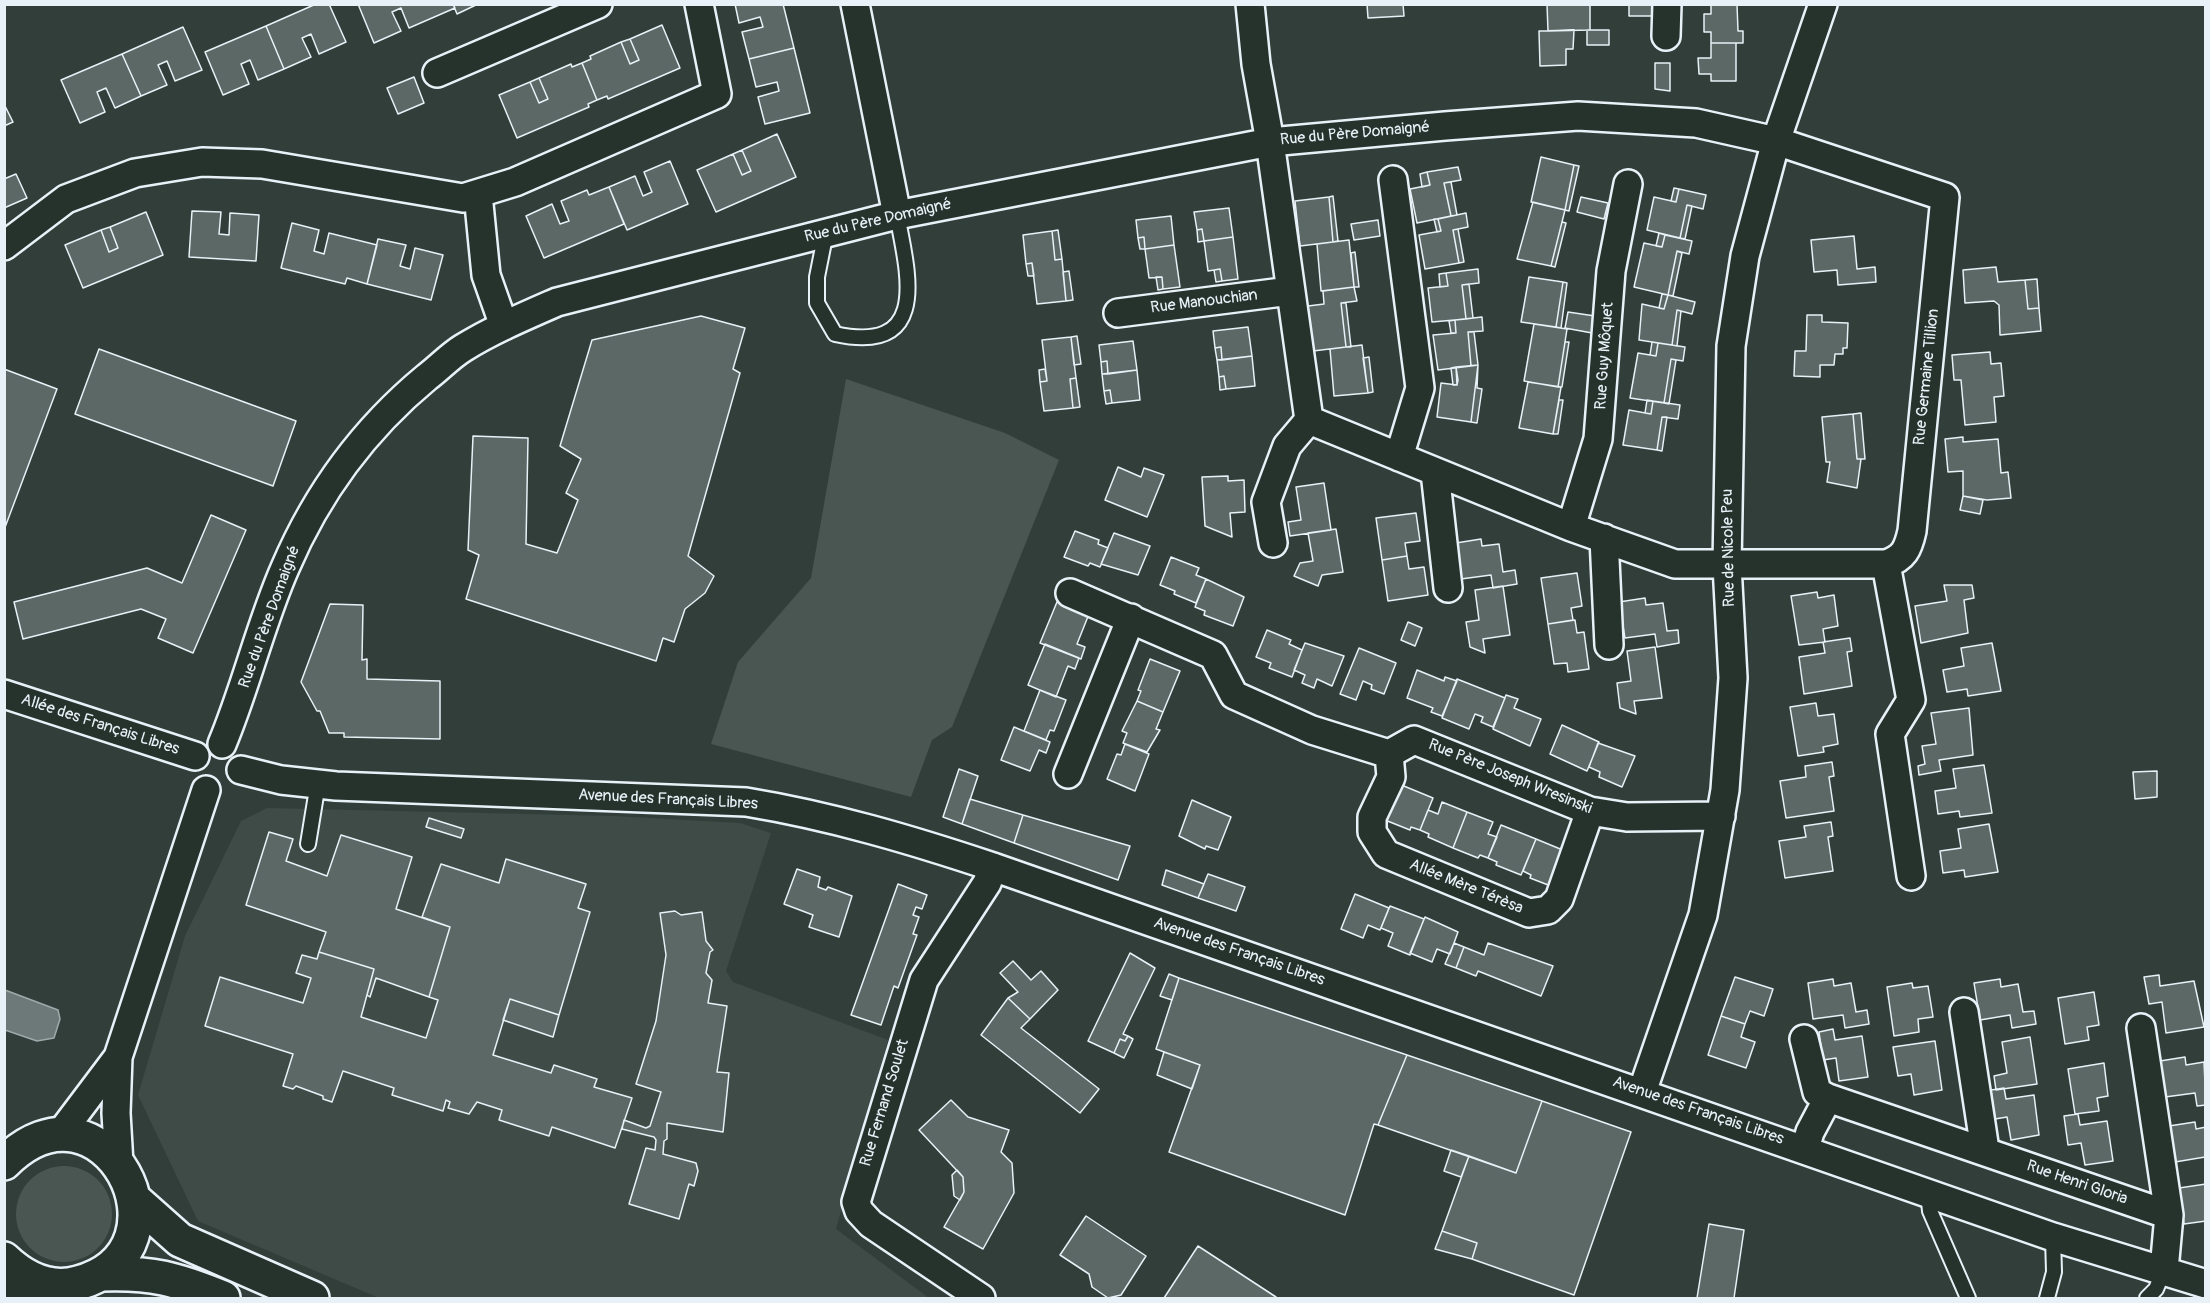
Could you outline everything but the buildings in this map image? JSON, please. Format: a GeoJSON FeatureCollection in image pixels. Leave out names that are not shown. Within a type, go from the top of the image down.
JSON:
{"type":"FeatureCollection","features":[{"type":"Feature","properties":{"kind":"main road"},"geometry":{"type":"LineString","coordinates":[[9,1154],[60,1134],[86,1138],[119,1164],[130,1181],[135,1200],[135,1222],[129,1242],[117,1260],[80,1286]]}},
{"type":"Feature","properties":{"kind":"main road"},"geometry":{"type":"LineString","coordinates":[[135,1200],[180,1240],[312,1299]]}},
{"type":"Feature","properties":{"kind":"main road"},"geometry":{"type":"LineString","coordinates":[[14,1276],[54,1286],[80,1286],[138,1273],[160,1275],[223,1299]]}},
{"type":"Feature","properties":{"kind":"street"},"geometry":{"type":"LineString","coordinates":[[437,73],[598,4]]}},
{"type":"Feature","properties":{"kind":"street"},"geometry":{"type":"LineString","coordinates":[[4,246],[66,199],[135,173],[202,162],[262,164],[463,198],[515,182],[717,94],[699,4]]}},
{"type":"Feature","properties":{"kind":"street"},"geometry":{"type":"LineString","coordinates":[[855,4],[897,215]]}},
{"type":"Feature","properties":{"kind":"street"},"geometry":{"type":"LineString","coordinates":[[1250,4],[1256,64],[1270,142],[1309,420],[1287,446],[1266,502],[1273,543]]}},
{"type":"Feature","properties":{"kind":"street"},"geometry":{"type":"LineString","coordinates":[[1666,4],[1666,36]]}},
{"type":"Feature","properties":{"kind":"street","name":"Rue de Nicole Peu"},"geometry":{"type":"LineString","coordinates":[[1642,1092],[1703,915],[1725,790],[1733,678],[1727,565],[1731,346],[1745,255],[1776,141],[1823,4]]}},
{"type":"Feature","properties":{"kind":"street","name":"Rue du Père Domaigné"},"geometry":{"type":"LineString","coordinates":[[222,744],[284,570],[324,492],[367,434],[399,401],[462,349],[556,302],[897,215],[1270,142],[1343,134],[1578,116],[1696,123],[1776,141]]}},
{"type":"Feature","properties":{"kind":"street","name":"Rue Germaine Tillion"},"geometry":{"type":"LineString","coordinates":[[1776,141],[1945,197],[1912,531],[1908,547],[1899,559],[1886,564]]}},
{"type":"Feature","properties":{"kind":"street"},"geometry":{"type":"LineString","coordinates":[[1392,180],[1420,388],[1399,457]]}},
{"type":"Feature","properties":{"kind":"street","name":"Rue Guy Môquet"},"geometry":{"type":"LineString","coordinates":[[1571,526],[1598,439],[1611,271],[1628,184]]}},
{"type":"Feature","properties":{"kind":"street"},"geometry":{"type":"LineString","coordinates":[[478,194],[486,275],[504,326]]}},
{"type":"Feature","properties":{"kind":"street","name":"Rue Manouchian"},"geometry":{"type":"LineString","coordinates":[[1118,313],[1290,291]]}},
{"type":"Feature","properties":{"kind":"street"},"geometry":{"type":"LineString","coordinates":[[1309,420],[1571,526],[1675,564],[1886,564],[1911,700],[1890,734],[1911,876]]}},
{"type":"Feature","properties":{"kind":"street"},"geometry":{"type":"LineString","coordinates":[[1435,472],[1448,588]]}},
{"type":"Feature","properties":{"kind":"street"},"geometry":{"type":"LineString","coordinates":[[1604,538],[1609,645]]}},
{"type":"Feature","properties":{"kind":"street"},"geometry":{"type":"LineString","coordinates":[[1070,593],[1213,655],[1234,695],[1312,730],[1389,754]]}},
{"type":"Feature","properties":{"kind":"street"},"geometry":{"type":"LineString","coordinates":[[1068,774],[1131,618]]}},
{"type":"Feature","properties":{"kind":"street","name":"Allée des Français Libres"},"geometry":{"type":"LineString","coordinates":[[4,694],[195,756]]}},
{"type":"Feature","properties":{"kind":"street","name":"Rue Père Joseph Wresinski"},"geometry":{"type":"LineString","coordinates":[[1389,754],[1414,740],[1590,811],[1627,817],[1720,816]]}},
{"type":"Feature","properties":{"kind":"street"},"geometry":{"type":"LineString","coordinates":[[222,744],[234,750],[239,756],[241,770],[239,778],[229,789],[213,792],[206,790],[195,778],[193,771],[195,756],[207,746],[222,744]]}},
{"type":"Feature","properties":{"kind":"street","name":"Allée Mère Térèsa"},"geometry":{"type":"LineString","coordinates":[[1389,754],[1391,777],[1372,818],[1372,832],[1386,855],[1529,914],[1548,910],[1559,899],[1590,811]]}},
{"type":"Feature","properties":{"kind":"street","name":"Avenue des Français Libres"},"geometry":{"type":"LineString","coordinates":[[241,770],[281,780],[318,783],[458,792],[746,802],[807,812],[925,844],[2053,1237],[2205,1284]]}},
{"type":"Feature","properties":{"kind":"street"},"geometry":{"type":"LineString","coordinates":[[119,1164],[116,1113],[118,1057],[206,790]]}},
{"type":"Feature","properties":{"kind":"street","name":"Rue Fernand Soulet"},"geometry":{"type":"LineString","coordinates":[[981,1299],[871,1224],[859,1211],[856,1202],[924,980],[987,883],[993,867]]}},
{"type":"Feature","properties":{"kind":"street"},"geometry":{"type":"LineString","coordinates":[[1964,1012],[1985,1150]]}},
{"type":"Feature","properties":{"kind":"street"},"geometry":{"type":"LineString","coordinates":[[2141,1028],[2169,1215],[2164,1270]]}},
{"type":"Feature","properties":{"kind":"street"},"geometry":{"type":"LineString","coordinates":[[1804,1039],[1816,1092],[1828,1098],[1810,1132],[1805,1149]]}},
{"type":"Feature","properties":{"kind":"street"},"geometry":{"type":"LineString","coordinates":[[60,1134],[118,1057]]}},
{"type":"Feature","properties":{"kind":"street","name":"Rue Henri Gloria"},"geometry":{"type":"LineString","coordinates":[[1828,1098],[2169,1215]]}},
{"type":"Feature","properties":{"kind":"lane"},"geometry":{"type":"LineString","coordinates":[[826,232],[817,277],[817,303],[835,334],[861,340],[889,330],[903,317],[909,297],[897,215]]}},
{"type":"Feature","properties":{"kind":"lane"},"geometry":{"type":"LineString","coordinates":[[308,844],[318,783]]}},
{"type":"Feature","properties":{"kind":"lane"},"geometry":{"type":"LineString","coordinates":[[1928,1192],[1930,1211],[1968,1299]]}},
{"type":"Feature","properties":{"kind":"lane"},"geometry":{"type":"LineString","coordinates":[[2047,1299],[2054,1272],[2053,1237]]}},
{"type":"Feature","properties":{"kind":"lane"},"geometry":{"type":"LineString","coordinates":[[2147,1299],[2156,1289],[2164,1270]]}},
{"type":"Feature","properties":{"kind":"shaded area"},"geometry":{"type":"Polygon","coordinates":[[[846,379],[1005,433],[1059,460],[952,727],[932,740],[911,797],[711,744],[738,662],[811,578],[846,379]]]}},
{"type":"Feature","properties":{"kind":"shaded area"},"geometry":{"type":"Polygon","coordinates":[[[267,808],[614,816],[740,823],[771,833],[726,971],[733,982],[888,1040],[836,1229],[929,1298],[379,1298],[198,1221],[138,1095],[185,936],[241,821],[267,808]]]}},
{"type":"Feature","properties":{"kind":"shaded area"},"geometry":{"type":"Polygon","coordinates":[[[5,990],[58,1010],[60,1019],[54,1038],[37,1041],[5,1030],[5,990]]]}},
{"type":"Feature","properties":{"kind":"shaded area"},"geometry":{"type":"Polygon","coordinates":[[[64,1166],[82,1169],[98,1180],[109,1196],[112,1214],[109,1232],[98,1248],[82,1259],[64,1262],[46,1259],[30,1248],[19,1232],[16,1214],[19,1196],[30,1180],[46,1169],[64,1166]]]}}]}
